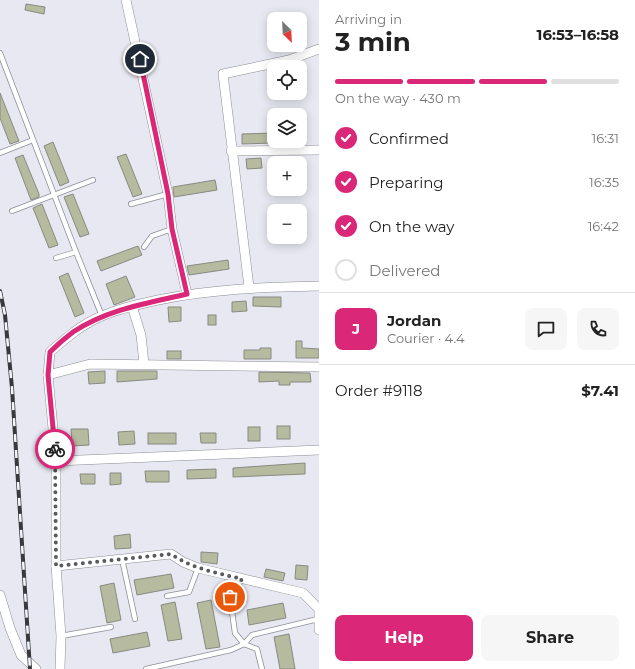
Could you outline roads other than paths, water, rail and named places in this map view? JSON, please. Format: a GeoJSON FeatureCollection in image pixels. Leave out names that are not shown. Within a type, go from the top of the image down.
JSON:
{"type":"FeatureCollection","features":[{"type":"Feature","properties":{"kind":"street"},"geometry":{"type":"LineString","coordinates":[[126,0],[168,194],[172,229],[187,294]]}},
{"type":"Feature","properties":{"kind":"street"},"geometry":{"type":"LineString","coordinates":[[249,287],[231,151],[223,74],[289,60],[319,49]]}},
{"type":"Feature","properties":{"kind":"street"},"geometry":{"type":"LineString","coordinates":[[231,151],[319,150]]}},
{"type":"Feature","properties":{"kind":"street"},"geometry":{"type":"LineString","coordinates":[[60,669],[61,636],[56,566],[56,461],[48,375],[50,352],[73,332],[102,316],[132,306],[187,294],[249,287],[319,286]]}},
{"type":"Feature","properties":{"kind":"street"},"geometry":{"type":"LineString","coordinates":[[132,306],[141,335],[144,364]]}},
{"type":"Feature","properties":{"kind":"street"},"geometry":{"type":"LineString","coordinates":[[48,375],[90,364],[319,367]]}},
{"type":"Feature","properties":{"kind":"street"},"geometry":{"type":"LineString","coordinates":[[56,461],[319,450]]}},
{"type":"Feature","properties":{"kind":"street"},"geometry":{"type":"LineString","coordinates":[[56,566],[171,554],[183,562],[198,568],[303,593],[319,609],[319,630]]}},
{"type":"Feature","properties":{"kind":"street"},"geometry":{"type":"LineString","coordinates":[[0,595],[10,628],[21,655],[36,669]]}},
{"type":"Feature","properties":{"kind":"lane"},"geometry":{"type":"LineString","coordinates":[[1,56],[32,140],[102,316]]}},
{"type":"Feature","properties":{"kind":"lane"},"geometry":{"type":"LineString","coordinates":[[0,153],[32,140]]}},
{"type":"Feature","properties":{"kind":"lane"},"geometry":{"type":"LineString","coordinates":[[12,211],[53,194],[93,180]]}},
{"type":"Feature","properties":{"kind":"lane"},"geometry":{"type":"LineString","coordinates":[[131,204],[168,194]]}},
{"type":"Feature","properties":{"kind":"lane"},"geometry":{"type":"LineString","coordinates":[[144,247],[152,236],[172,229]]}},
{"type":"Feature","properties":{"kind":"lane"},"geometry":{"type":"LineString","coordinates":[[56,258],[76,252]]}},
{"type":"Feature","properties":{"kind":"lane"},"geometry":{"type":"LineString","coordinates":[[122,559],[135,619]]}},
{"type":"Feature","properties":{"kind":"lane"},"geometry":{"type":"LineString","coordinates":[[167,596],[189,592],[198,568]]}},
{"type":"Feature","properties":{"kind":"lane"},"geometry":{"type":"LineString","coordinates":[[242,579],[230,597],[235,633],[244,644],[257,649],[262,669]]}},
{"type":"Feature","properties":{"kind":"lane"},"geometry":{"type":"LineString","coordinates":[[146,669],[231,650],[244,644],[252,634],[318,619]]}},
{"type":"Feature","properties":{"kind":"lane"},"geometry":{"type":"LineString","coordinates":[[61,636],[111,627]]}},
{"type":"Feature","properties":{"kind":"railway"},"geometry":{"type":"LineString","coordinates":[[0,291],[5,315],[12,388],[30,669]]}}]}
